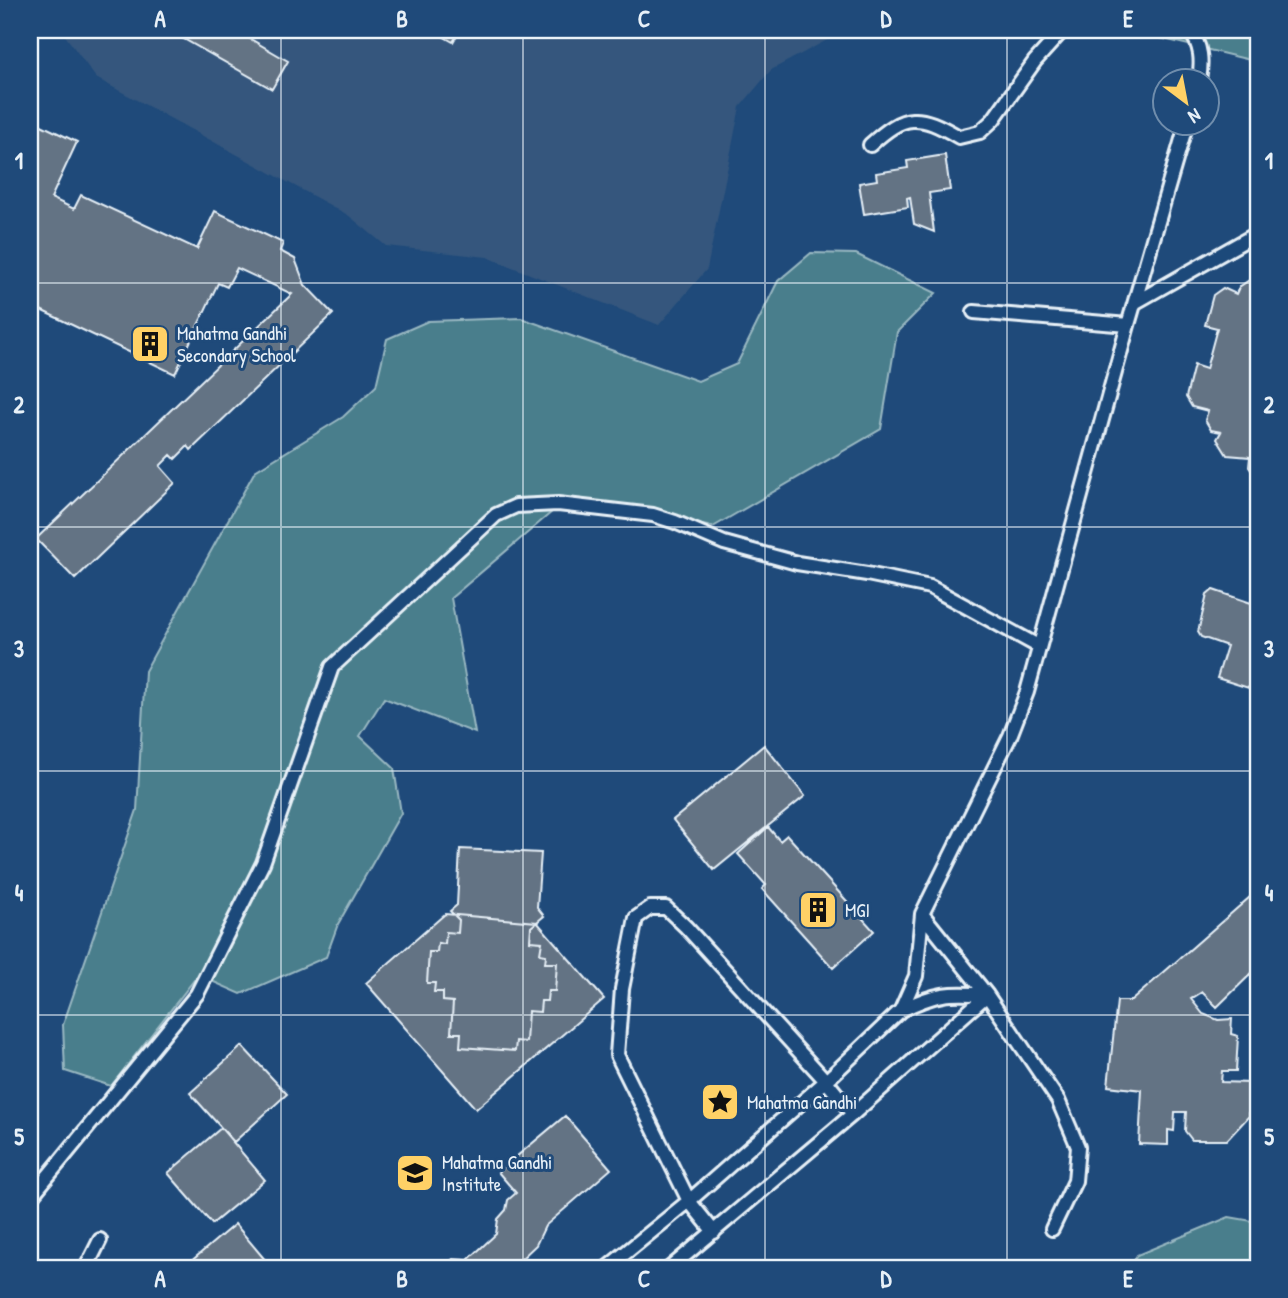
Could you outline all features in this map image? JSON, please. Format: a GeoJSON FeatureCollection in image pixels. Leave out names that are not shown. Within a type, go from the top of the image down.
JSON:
{"type":"FeatureCollection","features":[{"type":"Feature","properties":{"kind":"lane"},"geometry":{"type":"LineString","coordinates":[[870,145],[890,126],[908,120],[937,125],[959,137],[979,132],[993,120],[1035,61],[1063,30]]}},
{"type":"Feature","properties":{"kind":"lane"},"geometry":{"type":"LineString","coordinates":[[1189,30],[1199,46],[1201,66]]}},
{"type":"Feature","properties":{"kind":"lane"},"geometry":{"type":"LineString","coordinates":[[901,1010],[916,976],[922,914],[1010,736],[1027,692],[1183,136]]}},
{"type":"Feature","properties":{"kind":"lane"},"geometry":{"type":"LineString","coordinates":[[1136,302],[1258,233]]}},
{"type":"Feature","properties":{"kind":"lane"},"geometry":{"type":"LineString","coordinates":[[974,312],[1128,325]]}},
{"type":"Feature","properties":{"kind":"lane"},"geometry":{"type":"LineString","coordinates":[[30,1198],[197,994],[263,863],[331,667],[496,514],[516,506],[558,504],[653,515],[724,543],[797,563],[930,587],[1038,646]]}},
{"type":"Feature","properties":{"kind":"lane"},"geometry":{"type":"LineString","coordinates":[[714,1232],[689,1201],[617,1055],[622,989],[636,918],[650,908],[666,908],[826,1081],[853,1114]]}},
{"type":"Feature","properties":{"kind":"lane"},"geometry":{"type":"LineString","coordinates":[[922,914],[987,995],[1058,1100],[1078,1147],[1075,1181],[1052,1229]]}},
{"type":"Feature","properties":{"kind":"lane"},"geometry":{"type":"LineString","coordinates":[[607,1268],[689,1201],[826,1081],[901,1010],[926,998],[949,992],[987,995]]}},
{"type":"Feature","properties":{"kind":"lane"},"geometry":{"type":"LineString","coordinates":[[670,1268],[853,1114],[987,995]]}},
{"type":"Feature","properties":{"kind":"lane"},"geometry":{"type":"LineString","coordinates":[[86,1268],[100,1240]]}},
{"type":"Feature","properties":{"kind":"shaded area"},"geometry":{"type":"Polygon","coordinates":[[[61,30],[846,30],[771,70],[740,107],[707,269],[659,325],[487,257],[386,246],[348,215],[96,78],[61,30]]]}},
{"type":"Feature","properties":{"kind":"green space"},"geometry":{"type":"Polygon","coordinates":[[[1052,30],[1258,30],[1258,62],[1156,37],[1060,39],[1052,30]]]}},
{"type":"Feature","properties":{"kind":"green space"},"geometry":{"type":"Polygon","coordinates":[[[811,253],[856,254],[936,293],[897,332],[881,429],[713,527],[566,500],[451,598],[475,733],[384,698],[360,736],[394,768],[401,813],[338,924],[326,957],[241,994],[198,975],[111,1086],[65,1071],[63,1025],[137,810],[145,671],[255,471],[343,417],[376,386],[387,339],[428,321],[521,318],[698,381],[737,364],[778,281],[811,253]]]}},
{"type":"Feature","properties":{"kind":"green space"},"geometry":{"type":"Polygon","coordinates":[[[1229,1217],[1258,1222],[1258,1268],[1130,1268],[1137,1255],[1229,1217]]]}},
{"type":"Feature","properties":{"kind":"building"},"geometry":{"type":"Polygon","coordinates":[[[168,30],[235,30],[288,61],[272,89],[168,30]]]}},
{"type":"Feature","properties":{"kind":"building"},"geometry":{"type":"Polygon","coordinates":[[[432,30],[460,30],[453,42],[432,30]]]}},
{"type":"Feature","properties":{"kind":"building","name":"Mahatma Gandhi Secondary School"},"geometry":{"type":"Polygon","coordinates":[[[35,122],[77,142],[51,198],[74,209],[81,195],[197,249],[215,211],[283,243],[280,251],[295,259],[305,285],[333,314],[191,450],[188,446],[175,459],[171,455],[160,466],[175,483],[75,579],[36,539],[292,294],[237,268],[227,287],[218,283],[175,374],[30,305],[30,132],[35,122]]]}},
{"type":"Feature","properties":{"kind":"building"},"geometry":{"type":"Polygon","coordinates":[[[945,155],[950,190],[929,193],[934,232],[914,224],[910,197],[907,198],[908,207],[864,214],[859,183],[877,180],[876,173],[908,168],[907,161],[945,155]]]}},
{"type":"Feature","properties":{"kind":"building"},"geometry":{"type":"Polygon","coordinates":[[[1251,279],[1258,282],[1258,475],[1249,467],[1250,457],[1227,455],[1217,439],[1221,432],[1211,430],[1205,420],[1208,411],[1192,407],[1186,397],[1194,365],[1206,369],[1217,328],[1205,325],[1213,295],[1223,288],[1236,294],[1239,287],[1251,279]]]}},
{"type":"Feature","properties":{"kind":"building"},"geometry":{"type":"Polygon","coordinates":[[[1258,582],[1258,691],[1217,678],[1227,646],[1201,637],[1198,632],[1207,595],[1213,590],[1251,603],[1258,582]]]}},
{"type":"Feature","properties":{"kind":"building"},"geometry":{"type":"Polygon","coordinates":[[[764,745],[805,796],[714,870],[673,820],[764,745]]]}},
{"type":"Feature","properties":{"kind":"building","name":"MGI"},"geometry":{"type":"Polygon","coordinates":[[[768,827],[780,841],[787,835],[874,931],[833,968],[762,889],[766,885],[738,854],[768,827]]]}},
{"type":"Feature","properties":{"kind":"building"},"geometry":{"type":"Polygon","coordinates":[[[460,849],[541,853],[537,907],[544,916],[531,927],[530,941],[542,942],[540,954],[546,955],[545,963],[557,963],[555,991],[548,991],[547,1001],[541,1001],[540,1012],[528,1011],[526,1042],[516,1041],[515,1051],[460,1047],[461,1033],[451,1033],[453,1002],[443,1001],[443,992],[434,992],[435,983],[427,983],[429,952],[437,952],[438,943],[445,944],[446,932],[458,933],[459,920],[450,911],[457,905],[460,849]]]}},
{"type":"Feature","properties":{"kind":"building"},"geometry":{"type":"Polygon","coordinates":[[[1258,890],[1258,967],[1217,1007],[1202,992],[1191,999],[1203,1014],[1218,1020],[1232,1019],[1231,1034],[1238,1036],[1236,1071],[1222,1071],[1221,1082],[1251,1083],[1249,1116],[1227,1140],[1192,1140],[1185,1131],[1186,1112],[1175,1112],[1174,1131],[1168,1130],[1168,1145],[1139,1144],[1142,1090],[1108,1086],[1117,1001],[1131,1001],[1258,890]]]}},
{"type":"Feature","properties":{"kind":"building"},"geometry":{"type":"Polygon","coordinates":[[[445,914],[537,922],[604,999],[476,1109],[366,983],[445,914]]]}},
{"type":"Feature","properties":{"kind":"building"},"geometry":{"type":"Polygon","coordinates":[[[242,1046],[287,1094],[234,1142],[190,1093],[242,1046]]]}},
{"type":"Feature","properties":{"kind":"building"},"geometry":{"type":"Polygon","coordinates":[[[565,1116],[611,1169],[545,1226],[536,1245],[519,1261],[526,1268],[442,1268],[453,1259],[468,1260],[496,1234],[498,1219],[506,1210],[508,1200],[516,1193],[498,1172],[565,1116]]]}},
{"type":"Feature","properties":{"kind":"building"},"geometry":{"type":"Polygon","coordinates":[[[221,1128],[265,1180],[212,1224],[168,1173],[221,1128]]]}},
{"type":"Feature","properties":{"kind":"building"},"geometry":{"type":"Polygon","coordinates":[[[235,1224],[272,1268],[183,1268],[235,1224]]]}},
{"type":"Feature","properties":{"kind":"place","name":"Mahatma Gandhi Secondary School"},"geometry":{"type":"Point","coordinates":[150,344]}},
{"type":"Feature","properties":{"kind":"place","name":"MGI"},"geometry":{"type":"Point","coordinates":[818,910]}},
{"type":"Feature","properties":{"kind":"place","name":"Mahatma Gandhi"},"geometry":{"type":"Point","coordinates":[720,1102]}},
{"type":"Feature","properties":{"kind":"place","name":"Mahatma Gandhi Institute"},"geometry":{"type":"Point","coordinates":[415,1173]}}]}
